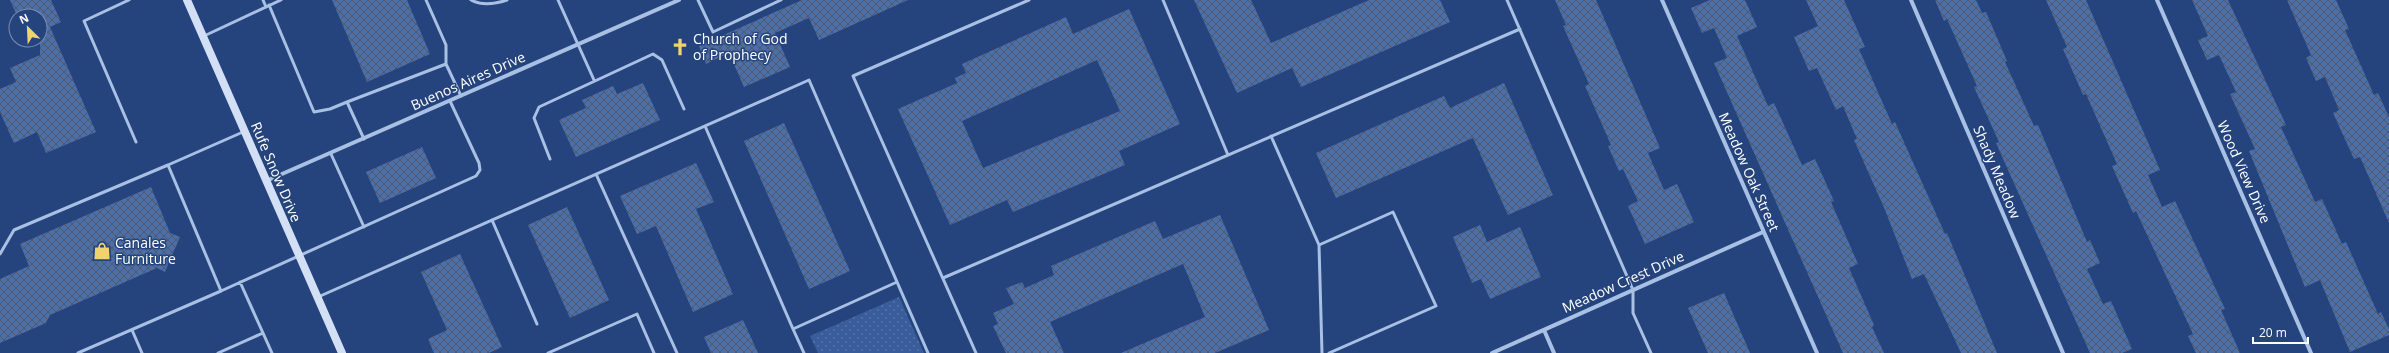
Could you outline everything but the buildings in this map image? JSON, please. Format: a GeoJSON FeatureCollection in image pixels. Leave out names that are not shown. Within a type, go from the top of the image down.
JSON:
{"type":"FeatureCollection","features":[{"type":"Feature","properties":{"kind":"main road","name":"Rufe Snow Drive"},"geometry":{"type":"LineString","coordinates":[[188,0],[298,257],[342,353]]}},
{"type":"Feature","properties":{"kind":"street","name":"Buenos Aires Drive"},"geometry":{"type":"LineString","coordinates":[[266,182],[679,0]]}},
{"type":"Feature","properties":{"kind":"street","name":"Meadow Oak Street"},"geometry":{"type":"LineString","coordinates":[[1662,0],[1762,232],[1817,353]]}},
{"type":"Feature","properties":{"kind":"street","name":"Shady Meadow"},"geometry":{"type":"LineString","coordinates":[[1911,0],[2063,353]]}},
{"type":"Feature","properties":{"kind":"street","name":"Wood View Drive"},"geometry":{"type":"LineString","coordinates":[[2157,0],[2311,353]]}},
{"type":"Feature","properties":{"kind":"street","name":"Meadow Crest Drive"},"geometry":{"type":"LineString","coordinates":[[1492,353],[1762,232]]}},
{"type":"Feature","properties":{"kind":"street"},"geometry":{"type":"LineString","coordinates":[[1544,330],[1554,353]]}},
{"type":"Feature","properties":{"kind":"lane"},"geometry":{"type":"LineString","coordinates":[[129,0],[84,21],[136,142]]}},
{"type":"Feature","properties":{"kind":"lane"},"geometry":{"type":"LineString","coordinates":[[263,0],[268,6],[314,112],[330,110],[446,64]]}},
{"type":"Feature","properties":{"kind":"lane"},"geometry":{"type":"LineString","coordinates":[[204,36],[281,0]]}},
{"type":"Feature","properties":{"kind":"lane"},"geometry":{"type":"LineString","coordinates":[[426,0],[446,45],[446,64],[461,96]]}},
{"type":"Feature","properties":{"kind":"lane"},"geometry":{"type":"LineString","coordinates":[[471,0],[494,4],[507,0]]}},
{"type":"Feature","properties":{"kind":"lane"},"geometry":{"type":"LineString","coordinates":[[558,0],[594,80]]}},
{"type":"Feature","properties":{"kind":"lane"},"geometry":{"type":"LineString","coordinates":[[698,0],[713,32],[781,0]]}},
{"type":"Feature","properties":{"kind":"lane"},"geometry":{"type":"LineString","coordinates":[[976,353],[853,76],[1029,0]]}},
{"type":"Feature","properties":{"kind":"lane"},"geometry":{"type":"LineString","coordinates":[[1163,0],[1228,155]]}},
{"type":"Feature","properties":{"kind":"lane"},"geometry":{"type":"LineString","coordinates":[[1507,0],[1634,290],[1633,313],[1651,353]]}},
{"type":"Feature","properties":{"kind":"lane"},"geometry":{"type":"LineString","coordinates":[[943,278],[1520,29]]}},
{"type":"Feature","properties":{"kind":"lane"},"geometry":{"type":"LineString","coordinates":[[550,159],[534,118],[539,107],[594,80],[653,54],[662,60],[684,109]]}},
{"type":"Feature","properties":{"kind":"lane"},"geometry":{"type":"LineString","coordinates":[[316,298],[809,80],[928,353]]}},
{"type":"Feature","properties":{"kind":"lane"},"geometry":{"type":"LineString","coordinates":[[78,353],[298,257],[476,176],[480,170],[479,163],[450,101]]}},
{"type":"Feature","properties":{"kind":"lane"},"geometry":{"type":"LineString","coordinates":[[347,102],[364,139]]}},
{"type":"Feature","properties":{"kind":"lane"},"geometry":{"type":"LineString","coordinates":[[704,126],[804,353]]}},
{"type":"Feature","properties":{"kind":"lane"},"geometry":{"type":"LineString","coordinates":[[0,254],[14,230],[245,131]]}},
{"type":"Feature","properties":{"kind":"lane"},"geometry":{"type":"LineString","coordinates":[[1271,136],[1319,245],[1322,353]]}},
{"type":"Feature","properties":{"kind":"lane"},"geometry":{"type":"LineString","coordinates":[[331,154],[364,227]]}},
{"type":"Feature","properties":{"kind":"lane"},"geometry":{"type":"LineString","coordinates":[[168,165],[221,291]]}},
{"type":"Feature","properties":{"kind":"lane"},"geometry":{"type":"LineString","coordinates":[[596,174],[677,353]]}},
{"type":"Feature","properties":{"kind":"lane"},"geometry":{"type":"LineString","coordinates":[[1319,245],[1393,212],[1436,306],[1329,353]]}},
{"type":"Feature","properties":{"kind":"lane"},"geometry":{"type":"LineString","coordinates":[[492,220],[537,324]]}},
{"type":"Feature","properties":{"kind":"lane"},"geometry":{"type":"LineString","coordinates":[[240,282],[272,353]]}},
{"type":"Feature","properties":{"kind":"lane"},"geometry":{"type":"LineString","coordinates":[[793,328],[897,282]]}},
{"type":"Feature","properties":{"kind":"lane"},"geometry":{"type":"LineString","coordinates":[[548,353],[637,314],[654,353]]}},
{"type":"Feature","properties":{"kind":"lane"},"geometry":{"type":"LineString","coordinates":[[132,330],[142,353]]}},
{"type":"Feature","properties":{"kind":"lane"},"geometry":{"type":"LineString","coordinates":[[218,353],[263,333]]}},
{"type":"Feature","properties":{"kind":"shaded area"},"geometry":{"type":"Polygon","coordinates":[[[899,297],[924,353],[818,353],[810,336],[899,297]]]}},
{"type":"Feature","properties":{"kind":"place","name":"Church of God of Prophecy"},"geometry":{"type":"Point","coordinates":[680,47]}},
{"type":"Feature","properties":{"kind":"place","name":"Canales Furniture"},"geometry":{"type":"Point","coordinates":[102,251]}}]}
